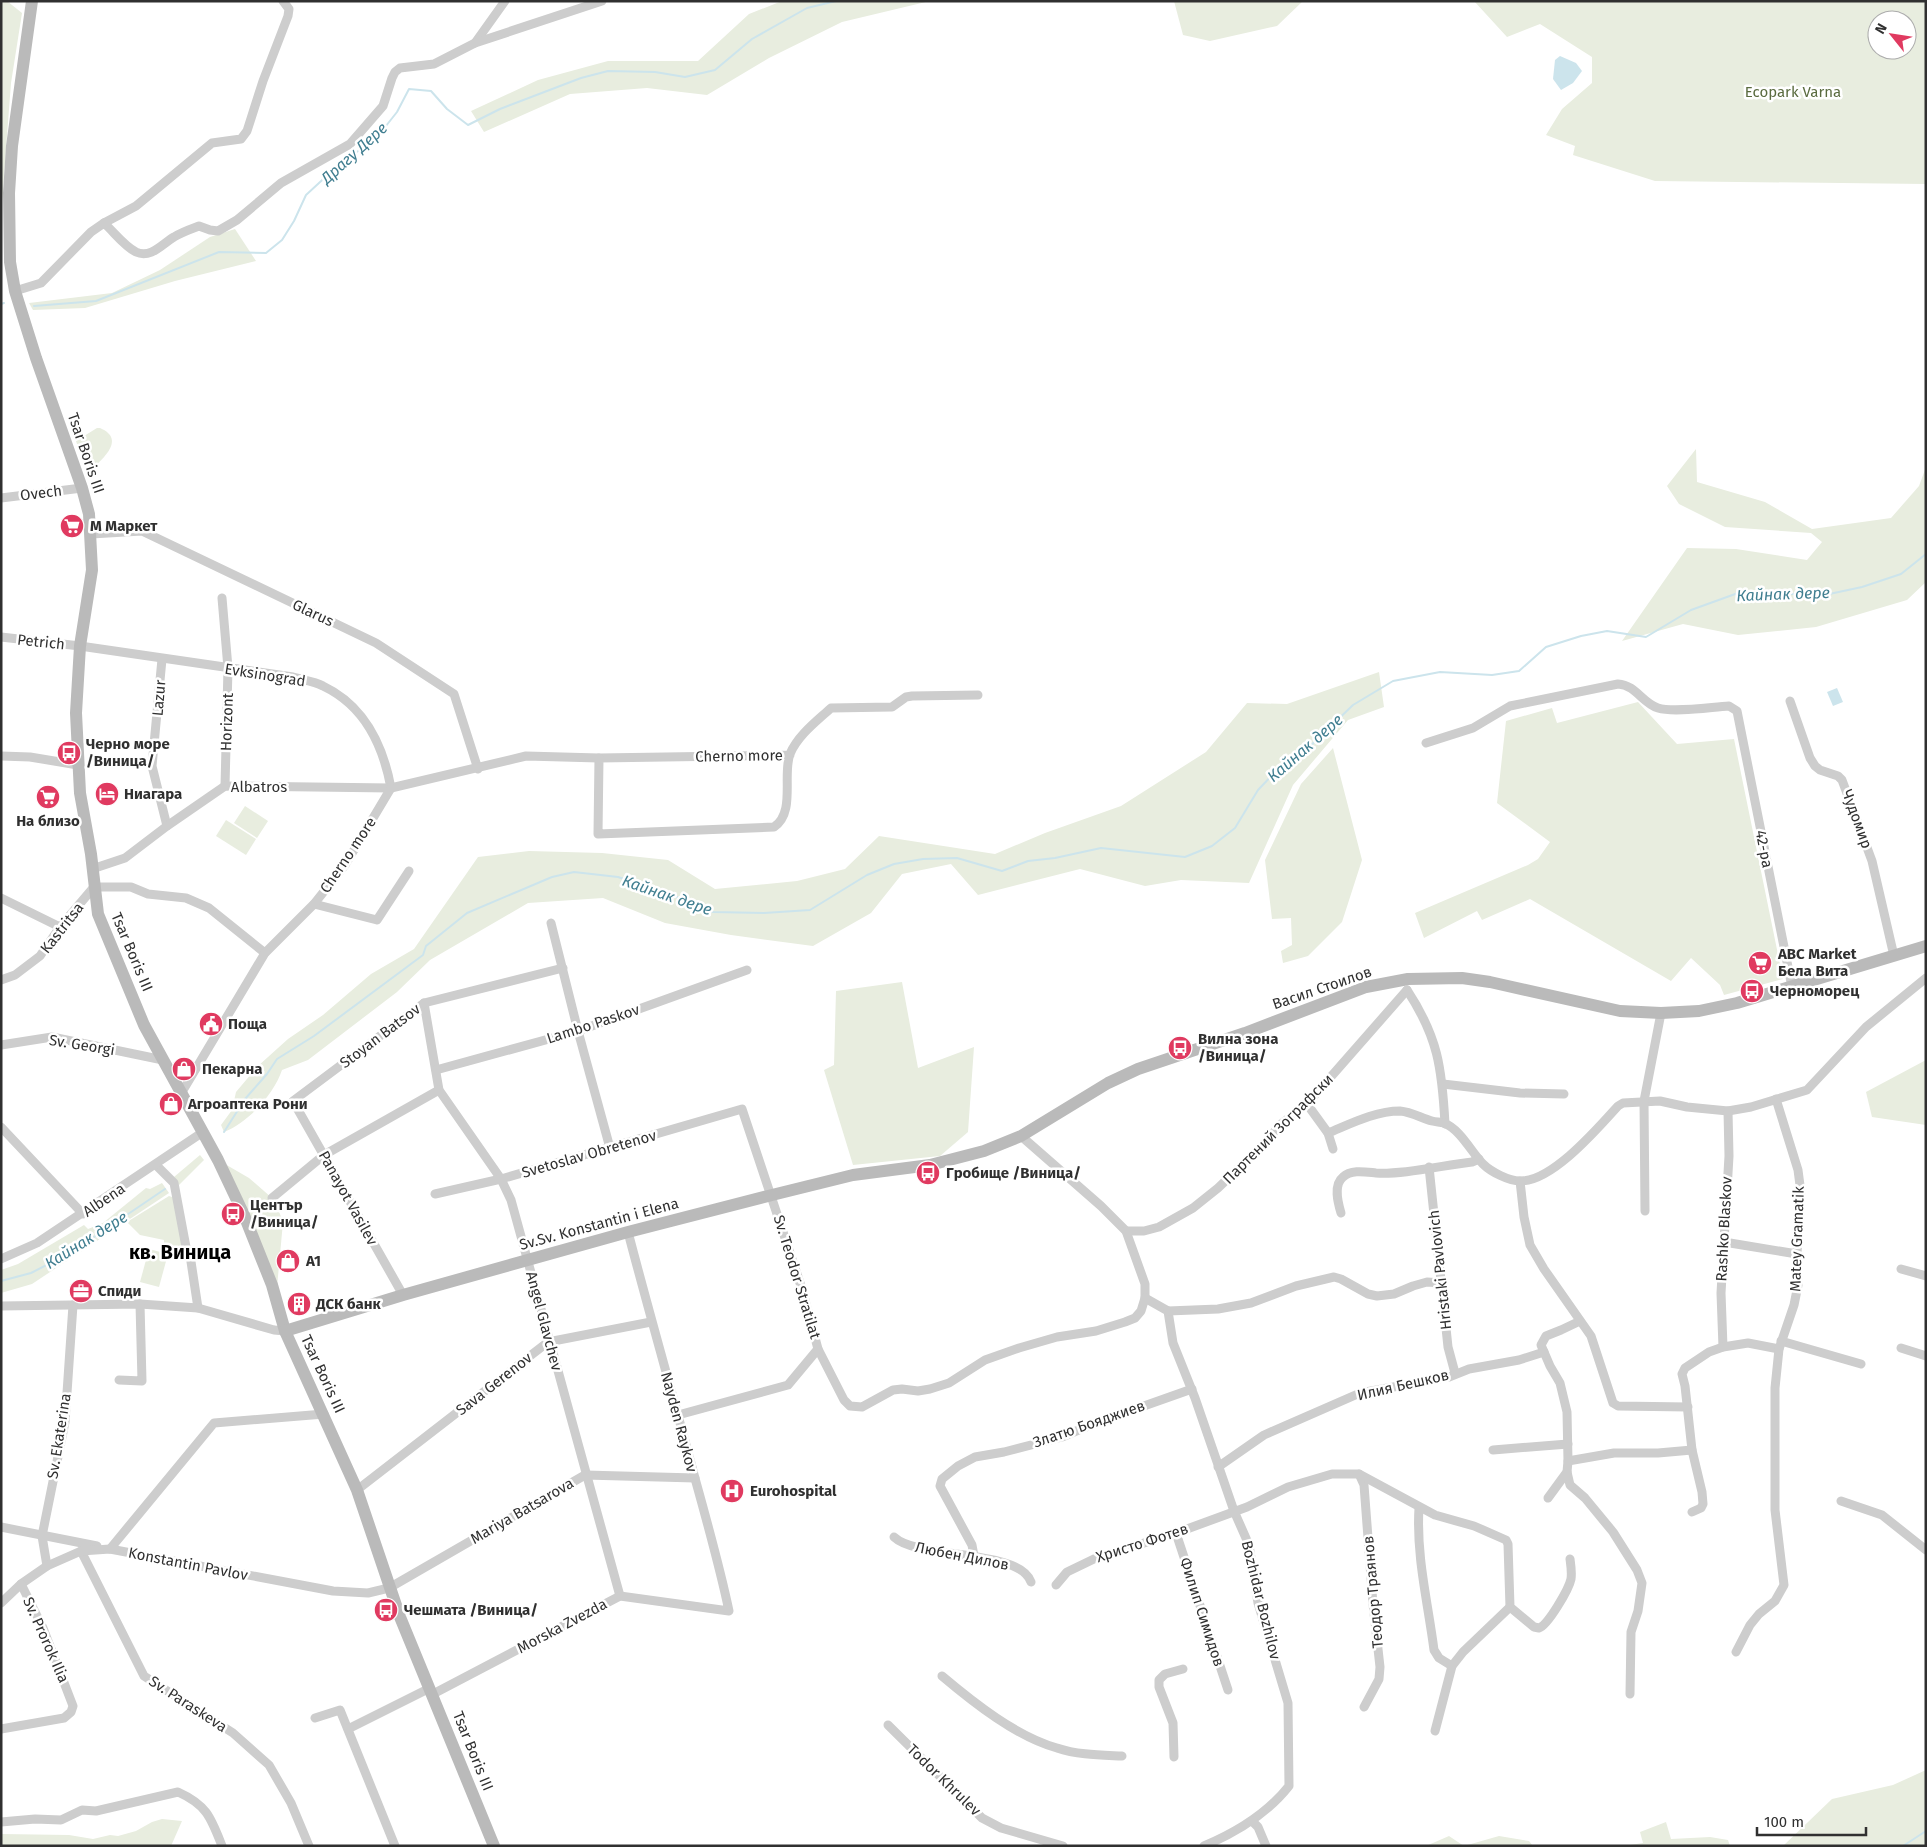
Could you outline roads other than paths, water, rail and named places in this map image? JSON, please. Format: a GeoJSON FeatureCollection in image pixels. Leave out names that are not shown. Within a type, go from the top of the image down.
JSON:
{"type":"FeatureCollection","features":[{"type":"Feature","properties":{"kind":"street","name":"Tsar Boris III"},"geometry":{"type":"LineString","coordinates":[[32,1],[12,146],[10,262],[15,291],[82,488],[89,514],[92,570],[80,646],[76,713],[80,793],[98,914],[144,1025],[182,1092],[244,1215],[272,1285],[284,1331],[324,1414],[357,1490],[389,1588],[494,1846]]}},
{"type":"Feature","properties":{"kind":"street"},"geometry":{"type":"LineString","coordinates":[[15,291],[41,283],[91,232],[136,206],[212,143],[241,139],[247,132],[262,81],[288,16],[289,9],[283,1]]}},
{"type":"Feature","properties":{"kind":"street"},"geometry":{"type":"LineString","coordinates":[[476,43],[505,1]]}},
{"type":"Feature","properties":{"kind":"street"},"geometry":{"type":"LineString","coordinates":[[104,223],[132,249],[145,254],[153,252],[173,237],[200,226],[218,231],[237,220],[281,183],[350,144],[383,106],[394,72],[400,68],[434,64],[476,43],[602,1]]}},
{"type":"Feature","properties":{"kind":"street","name":"Ovech"},"geometry":{"type":"LineString","coordinates":[[1,498],[82,488]]}},
{"type":"Feature","properties":{"kind":"street","name":"Glarus"},"geometry":{"type":"LineString","coordinates":[[91,534],[142,531],[376,643],[454,694],[478,769]]}},
{"type":"Feature","properties":{"kind":"street","name":"Horizont"},"geometry":{"type":"LineString","coordinates":[[222,598],[228,668],[225,786]]}},
{"type":"Feature","properties":{"kind":"street","name":"Petrich"},"geometry":{"type":"LineString","coordinates":[[1,637],[80,646]]}},
{"type":"Feature","properties":{"kind":"street","name":"Evksinograd"},"geometry":{"type":"LineString","coordinates":[[80,646],[293,677],[322,685],[338,694],[365,720],[386,762],[391,788]]}},
{"type":"Feature","properties":{"kind":"street","name":"Lazur"},"geometry":{"type":"LineString","coordinates":[[162,659],[152,766],[167,826]]}},
{"type":"Feature","properties":{"kind":"street","name":"42-ра"},"geometry":{"type":"LineString","coordinates":[[1426,743],[1473,728],[1510,706],[1618,684],[1627,684],[1657,708],[1669,710],[1729,706],[1737,711],[1792,987]]}},
{"type":"Feature","properties":{"kind":"street"},"geometry":{"type":"LineString","coordinates":[[790,755],[804,733],[831,708],[892,707],[906,697],[912,696],[978,695]]}},
{"type":"Feature","properties":{"kind":"street","name":"Чудомир"},"geometry":{"type":"LineString","coordinates":[[1790,701],[1810,758],[1820,770],[1838,776],[1842,780],[1854,808],[1872,861],[1894,956]]}},
{"type":"Feature","properties":{"kind":"street","name":"Cherno more"},"geometry":{"type":"LineString","coordinates":[[182,1092],[265,953],[314,904],[345,865],[391,788],[478,769],[526,756],[599,758],[790,755],[786,807],[783,818],[774,827],[598,834],[599,758]]}},
{"type":"Feature","properties":{"kind":"street"},"geometry":{"type":"LineString","coordinates":[[1,756],[30,757],[78,765]]}},
{"type":"Feature","properties":{"kind":"street","name":"Albatros"},"geometry":{"type":"LineString","coordinates":[[92,868],[125,858],[225,786],[391,788]]}},
{"type":"Feature","properties":{"kind":"street"},"geometry":{"type":"LineString","coordinates":[[314,904],[377,920],[408,871]]}},
{"type":"Feature","properties":{"kind":"street"},"geometry":{"type":"LineString","coordinates":[[94,887],[131,888],[148,894],[186,898],[209,908],[265,953]]}},
{"type":"Feature","properties":{"kind":"street","name":"Kastritsa"},"geometry":{"type":"LineString","coordinates":[[1,980],[15,975],[40,956],[60,927],[94,887]]}},
{"type":"Feature","properties":{"kind":"street"},"geometry":{"type":"LineString","coordinates":[[1,898],[60,927]]}},
{"type":"Feature","properties":{"kind":"street"},"geometry":{"type":"LineString","coordinates":[[550,923],[610,1148]]}},
{"type":"Feature","properties":{"kind":"street","name":"Васил Стоилов"},"geometry":{"type":"LineString","coordinates":[[926,1165],[984,1151],[1021,1136],[1108,1083],[1138,1069],[1245,1033],[1366,987],[1462,978],[1490,982],[1612,1009],[1661,1014],[1699,1011],[1723,1006],[1926,946]]}},
{"type":"Feature","properties":{"kind":"street","name":"Stoyan Batsov"},"geometry":{"type":"LineString","coordinates":[[293,1101],[424,1003],[563,968]]}},
{"type":"Feature","properties":{"kind":"street","name":"Lambo Paskov"},"geometry":{"type":"LineString","coordinates":[[436,1070],[578,1031],[747,970]]}},
{"type":"Feature","properties":{"kind":"street"},"geometry":{"type":"LineString","coordinates":[[1328,1133],[1373,1116],[1398,1111],[1410,1112],[1445,1124],[1491,1170],[1520,1181],[1544,1174],[1556,1166],[1588,1139],[1618,1106],[1627,1102],[1660,1101],[1696,1109],[1728,1111],[1751,1107],[1807,1090],[1866,1027],[1926,978]]}},
{"type":"Feature","properties":{"kind":"street"},"geometry":{"type":"LineString","coordinates":[[1408,984],[1436,1046],[1443,1084],[1445,1124]]}},
{"type":"Feature","properties":{"kind":"street","name":"Партений Зографски"},"geometry":{"type":"LineString","coordinates":[[1126,1231],[1144,1231],[1158,1227],[1193,1208],[1218,1188],[1263,1145],[1281,1124],[1308,1104],[1408,984]]}},
{"type":"Feature","properties":{"kind":"street","name":"Angel Glavchev"},"geometry":{"type":"LineString","coordinates":[[424,1003],[440,1090],[501,1179],[511,1200],[548,1342],[620,1596]]}},
{"type":"Feature","properties":{"kind":"street"},"geometry":{"type":"LineString","coordinates":[[1646,1211],[1644,1101],[1661,1014]]}},
{"type":"Feature","properties":{"kind":"street","name":"Sv. Georgi"},"geometry":{"type":"LineString","coordinates":[[1,1045],[52,1037],[163,1060]]}},
{"type":"Feature","properties":{"kind":"street"},"geometry":{"type":"LineString","coordinates":[[1443,1084],[1520,1093],[1564,1094]]}},
{"type":"Feature","properties":{"kind":"street"},"geometry":{"type":"LineString","coordinates":[[272,1198],[324,1155],[440,1090]]}},
{"type":"Feature","properties":{"kind":"street","name":"Matey Gramatik"},"geometry":{"type":"LineString","coordinates":[[1736,1652],[1750,1625],[1759,1614],[1775,1601],[1784,1585],[1775,1510],[1776,1388],[1780,1345],[1794,1305],[1798,1285],[1796,1254],[1800,1181],[1776,1099]]}},
{"type":"Feature","properties":{"kind":"street","name":"Panayot Vasilev"},"geometry":{"type":"LineString","coordinates":[[293,1101],[403,1295]]}},
{"type":"Feature","properties":{"kind":"street"},"geometry":{"type":"LineString","coordinates":[[1308,1104],[1328,1133],[1333,1149]]}},
{"type":"Feature","properties":{"kind":"street","name":"Svetoslav Obretenov"},"geometry":{"type":"LineString","coordinates":[[435,1194],[501,1179],[742,1109]]}},
{"type":"Feature","properties":{"kind":"street","name":"Sv. Teodor Stratilat"},"geometry":{"type":"LineString","coordinates":[[678,1415],[788,1385],[818,1349],[802,1289],[742,1109]]}},
{"type":"Feature","properties":{"kind":"street","name":"Rashko Blaskov"},"geometry":{"type":"LineString","coordinates":[[1723,1348],[1721,1293],[1729,1156],[1728,1111]]}},
{"type":"Feature","properties":{"kind":"street"},"geometry":{"type":"LineString","coordinates":[[1,1127],[83,1214]]}},
{"type":"Feature","properties":{"kind":"street","name":"Albena"},"geometry":{"type":"LineString","coordinates":[[1,1259],[37,1243],[203,1132]]}},
{"type":"Feature","properties":{"kind":"street"},"geometry":{"type":"LineString","coordinates":[[818,1349],[844,1400],[850,1406],[862,1407],[893,1390],[918,1391],[950,1382],[985,1360],[1019,1348],[1057,1337],[1096,1331],[1135,1318],[1141,1311],[1145,1298],[1144,1284],[1126,1231],[1101,1206],[1021,1136]]}},
{"type":"Feature","properties":{"kind":"street"},"geometry":{"type":"LineString","coordinates":[[1341,1213],[1337,1192],[1339,1183],[1344,1175],[1355,1172],[1378,1173],[1472,1162],[1479,1159]]}},
{"type":"Feature","properties":{"kind":"street"},"geometry":{"type":"LineString","coordinates":[[156,1165],[174,1183],[186,1247],[190,1255],[198,1308]]}},
{"type":"Feature","properties":{"kind":"street","name":"Sv.Sv. Konstantin i Elena"},"geometry":{"type":"LineString","coordinates":[[284,1331],[403,1295],[628,1232],[853,1175],[926,1165]]}},
{"type":"Feature","properties":{"kind":"street","name":"Hristaki Pavlovich"},"geometry":{"type":"LineString","coordinates":[[1429,1167],[1448,1347],[1455,1373]]}},
{"type":"Feature","properties":{"kind":"street"},"geometry":{"type":"LineString","coordinates":[[1520,1181],[1524,1218],[1530,1245],[1544,1269],[1591,1336],[1615,1405],[1688,1407]]}},
{"type":"Feature","properties":{"kind":"street","name":"Nayden Raykov"},"geometry":{"type":"LineString","coordinates":[[628,1232],[729,1611]]}},
{"type":"Feature","properties":{"kind":"street"},"geometry":{"type":"LineString","coordinates":[[1724,1242],[1796,1254]]}},
{"type":"Feature","properties":{"kind":"street"},"geometry":{"type":"LineString","coordinates":[[1901,1269],[1926,1276]]}},
{"type":"Feature","properties":{"kind":"street"},"geometry":{"type":"LineString","coordinates":[[1145,1298],[1168,1310],[1218,1309],[1251,1303],[1296,1286],[1334,1278],[1341,1279],[1368,1294],[1377,1296],[1394,1294],[1427,1282],[1442,1283]]}},
{"type":"Feature","properties":{"kind":"street"},"geometry":{"type":"LineString","coordinates":[[1,1306],[140,1304],[198,1308],[274,1330],[284,1331]]}},
{"type":"Feature","properties":{"kind":"street"},"geometry":{"type":"LineString","coordinates":[[119,1380],[142,1381],[140,1304]]}},
{"type":"Feature","properties":{"kind":"street","name":"Sv. Ekaterina"},"geometry":{"type":"LineString","coordinates":[[47,1566],[42,1536],[64,1422],[73,1305]]}},
{"type":"Feature","properties":{"kind":"street","name":"Bozhidar Bozhilov"},"geometry":{"type":"LineString","coordinates":[[1168,1310],[1173,1343],[1192,1389],[1234,1511],[1249,1545],[1258,1603],[1288,1703],[1289,1786],[1252,1821],[1204,1846]]}},
{"type":"Feature","properties":{"kind":"street"},"geometry":{"type":"LineString","coordinates":[[1580,1321],[1546,1336],[1541,1345],[1564,1395],[1567,1412],[1567,1472],[1570,1485],[1585,1498],[1612,1532],[1637,1570],[1642,1583],[1638,1611],[1631,1632],[1630,1694]]}},
{"type":"Feature","properties":{"kind":"street","name":"Sava Gerenov"},"geometry":{"type":"LineString","coordinates":[[357,1490],[548,1342],[651,1322]]}},
{"type":"Feature","properties":{"kind":"street"},"geometry":{"type":"LineString","coordinates":[[1692,1512],[1701,1508],[1703,1500],[1692,1450],[1688,1407],[1682,1374],[1685,1368],[1709,1352],[1748,1343],[1780,1345],[1861,1364]]}},
{"type":"Feature","properties":{"kind":"street"},"geometry":{"type":"LineString","coordinates":[[1901,1348],[1926,1356]]}},
{"type":"Feature","properties":{"kind":"street","name":"Илия Бешков"},"geometry":{"type":"LineString","coordinates":[[1218,1467],[1264,1435],[1360,1393],[1449,1377],[1455,1373],[1519,1360],[1544,1352]]}},
{"type":"Feature","properties":{"kind":"street","name":"Златю Бояджиев"},"geometry":{"type":"LineString","coordinates":[[974,1556],[972,1545],[939,1483],[958,1466],[975,1457],[1004,1452],[1062,1437],[1192,1389]]}},
{"type":"Feature","properties":{"kind":"street"},"geometry":{"type":"LineString","coordinates":[[1,1526],[110,1549],[214,1422],[324,1414]]}},
{"type":"Feature","properties":{"kind":"street"},"geometry":{"type":"LineString","coordinates":[[1493,1450],[1568,1444]]}},
{"type":"Feature","properties":{"kind":"street"},"geometry":{"type":"LineString","coordinates":[[1568,1461],[1614,1453],[1658,1453],[1692,1450]]}},
{"type":"Feature","properties":{"kind":"street"},"geometry":{"type":"LineString","coordinates":[[1548,1498],[1567,1472]]}},
{"type":"Feature","properties":{"kind":"street","name":"Христо Фотев"},"geometry":{"type":"LineString","coordinates":[[1056,1585],[1067,1572],[1096,1558],[1176,1533],[1303,1482],[1332,1474],[1359,1474]]}},
{"type":"Feature","properties":{"kind":"street"},"geometry":{"type":"LineString","coordinates":[[1359,1474],[1434,1515],[1474,1526],[1506,1540],[1508,1544],[1510,1607],[1463,1652],[1452,1666],[1435,1731]]}},
{"type":"Feature","properties":{"kind":"street","name":"Теодор Траянов"},"geometry":{"type":"LineString","coordinates":[[1359,1474],[1364,1485],[1372,1604],[1380,1666],[1379,1679],[1364,1706]]}},
{"type":"Feature","properties":{"kind":"street","name":"Mariya Batsarova"},"geometry":{"type":"LineString","coordinates":[[389,1588],[585,1475],[695,1478]]}},
{"type":"Feature","properties":{"kind":"street"},"geometry":{"type":"LineString","coordinates":[[1840,1501],[1882,1515],[1926,1550]]}},
{"type":"Feature","properties":{"kind":"street"},"geometry":{"type":"LineString","coordinates":[[1420,1508],[1418,1529],[1422,1573],[1434,1650],[1439,1658],[1452,1666]]}},
{"type":"Feature","properties":{"kind":"street","name":"Филип Симидов"},"geometry":{"type":"LineString","coordinates":[[1176,1533],[1228,1690]]}},
{"type":"Feature","properties":{"kind":"street","name":"Любен Дилов"},"geometry":{"type":"LineString","coordinates":[[894,1538],[912,1547],[974,1556],[1013,1566],[1030,1579]]}},
{"type":"Feature","properties":{"kind":"street","name":"Konstantin Pavlov"},"geometry":{"type":"LineString","coordinates":[[1,1603],[21,1584],[47,1566],[81,1551],[110,1549],[333,1591],[368,1593],[389,1588]]}},
{"type":"Feature","properties":{"kind":"street","name":"Sv. Paraskeva"},"geometry":{"type":"LineString","coordinates":[[81,1551],[144,1676],[232,1734],[269,1765],[291,1803],[309,1846]]}},
{"type":"Feature","properties":{"kind":"street"},"geometry":{"type":"LineString","coordinates":[[1510,1607],[1534,1627],[1543,1627],[1569,1586],[1572,1572],[1570,1559]]}},
{"type":"Feature","properties":{"kind":"street","name":"Sv. Prorok Ilia"},"geometry":{"type":"LineString","coordinates":[[1,1729],[64,1718],[72,1709],[71,1698],[43,1628],[21,1584]]}},
{"type":"Feature","properties":{"kind":"street","name":"Morska Zvezda"},"geometry":{"type":"LineString","coordinates":[[347,1726],[432,1691],[620,1596],[729,1611]]}},
{"type":"Feature","properties":{"kind":"street"},"geometry":{"type":"LineString","coordinates":[[1174,1757],[1173,1724],[1159,1687],[1159,1680],[1165,1674],[1183,1669]]}},
{"type":"Feature","properties":{"kind":"street"},"geometry":{"type":"LineString","coordinates":[[942,1676],[995,1716],[1035,1740],[1056,1748],[1082,1754],[1122,1756]]}},
{"type":"Feature","properties":{"kind":"street"},"geometry":{"type":"LineString","coordinates":[[315,1718],[340,1710],[396,1846]]}},
{"type":"Feature","properties":{"kind":"street","name":"Todor Khrulev"},"geometry":{"type":"LineString","coordinates":[[888,1725],[982,1818],[1001,1828],[1063,1846]]}},
{"type":"Feature","properties":{"kind":"street"},"geometry":{"type":"LineString","coordinates":[[1,1822],[35,1819],[61,1820],[82,1810],[96,1811],[178,1792],[191,1798],[206,1810],[222,1846]]}},
{"type":"Feature","properties":{"kind":"street"},"geometry":{"type":"LineString","coordinates":[[1252,1821],[1258,1828],[1266,1846]]}},
{"type":"Feature","properties":{"kind":"water"},"geometry":{"type":"Polygon","coordinates":[[[1560,56],[1576,63],[1582,71],[1573,83],[1561,90],[1553,79],[1555,60],[1560,56]]]}},
{"type":"Feature","properties":{"kind":"water"},"geometry":{"type":"Polygon","coordinates":[[[1837,688],[1843,702],[1833,706],[1827,692],[1837,688]]]}},
{"type":"Feature","properties":{"kind":"waterway","name":"Драгу Дере"},"geometry":{"type":"LineString","coordinates":[[34,306],[96,301],[219,252],[266,253],[282,240],[294,221],[306,195],[332,171],[378,136],[397,112],[409,89],[431,91],[447,109],[468,125],[500,109],[581,78],[608,71],[655,72],[685,77],[715,70],[752,39],[807,8],[836,1]]}},
{"type":"Feature","properties":{"kind":"waterway","name":"Кайнак дере"},"geometry":{"type":"LineString","coordinates":[[224,1132],[245,1099],[267,1074],[277,1059],[314,1036],[423,955],[426,946],[467,913],[552,877],[574,872],[618,877],[672,895],[713,912],[764,913],[810,910],[867,875],[894,864],[923,859],[957,858],[1002,871],[1028,861],[1055,858],[1101,848],[1185,857],[1212,846],[1235,828],[1258,790],[1276,771],[1304,752],[1353,705],[1393,681],[1440,672],[1492,675],[1519,671],[1546,647],[1581,636],[1607,631],[1646,637],[1691,610],[1738,593],[1820,596],[1862,587],[1901,574],[1926,554]]}},
{"type":"Feature","properties":{"kind":"waterway","name":"Кайнак дере"},"geometry":{"type":"LineString","coordinates":[[1,1281],[31,1273],[72,1252],[165,1189]]}},
{"type":"Feature","properties":{"kind":"waterway"},"geometry":{"type":"LineString","coordinates":[[1903,1846],[1926,1831]]}},
{"type":"Feature","properties":{"kind":"place","name":"М Маркет"},"geometry":{"type":"Point","coordinates":[72,526]}},
{"type":"Feature","properties":{"kind":"place","name":"Черно море /Виница/"},"geometry":{"type":"Point","coordinates":[69,753]}},
{"type":"Feature","properties":{"kind":"place","name":"Ниагара"},"geometry":{"type":"Point","coordinates":[107,794]}},
{"type":"Feature","properties":{"kind":"place","name":"На близо"},"geometry":{"type":"Point","coordinates":[48,797]}},
{"type":"Feature","properties":{"kind":"place","name":"ABC Market Бела Вита"},"geometry":{"type":"Point","coordinates":[1760,963]}},
{"type":"Feature","properties":{"kind":"place","name":"Черноморец"},"geometry":{"type":"Point","coordinates":[1752,991]}},
{"type":"Feature","properties":{"kind":"place","name":"Поща"},"geometry":{"type":"Point","coordinates":[211,1024]}},
{"type":"Feature","properties":{"kind":"place","name":"Вилна зона /Виница/"},"geometry":{"type":"Point","coordinates":[1180,1048]}},
{"type":"Feature","properties":{"kind":"place","name":"Пекарна"},"geometry":{"type":"Point","coordinates":[184,1069]}},
{"type":"Feature","properties":{"kind":"place","name":"Агроаптека Рони"},"geometry":{"type":"Point","coordinates":[171,1104]}},
{"type":"Feature","properties":{"kind":"place","name":"Гробище /Виница/"},"geometry":{"type":"Point","coordinates":[928,1173]}},
{"type":"Feature","properties":{"kind":"place","name":"Център /Виница/"},"geometry":{"type":"Point","coordinates":[233,1214]}},
{"type":"Feature","properties":{"kind":"place","name":"A1"},"geometry":{"type":"Point","coordinates":[288,1261]}},
{"type":"Feature","properties":{"kind":"place","name":"Спиди"},"geometry":{"type":"Point","coordinates":[81,1291]}},
{"type":"Feature","properties":{"kind":"place","name":"ДСК банк"},"geometry":{"type":"Point","coordinates":[299,1304]}},
{"type":"Feature","properties":{"kind":"place","name":"Eurohospital"},"geometry":{"type":"Point","coordinates":[732,1491]}},
{"type":"Feature","properties":{"kind":"place","name":"Чешмата /Виница/"},"geometry":{"type":"Point","coordinates":[386,1610]}},
{"type":"Feature","properties":{"kind":"district","name":"кв. Виница"},"geometry":{"type":"Point","coordinates":[180,1252]}},
{"type":"Feature","properties":{"kind":"park label","name":"Ecopark Varna"},"geometry":{"type":"Point","coordinates":[1793,92]}}]}
